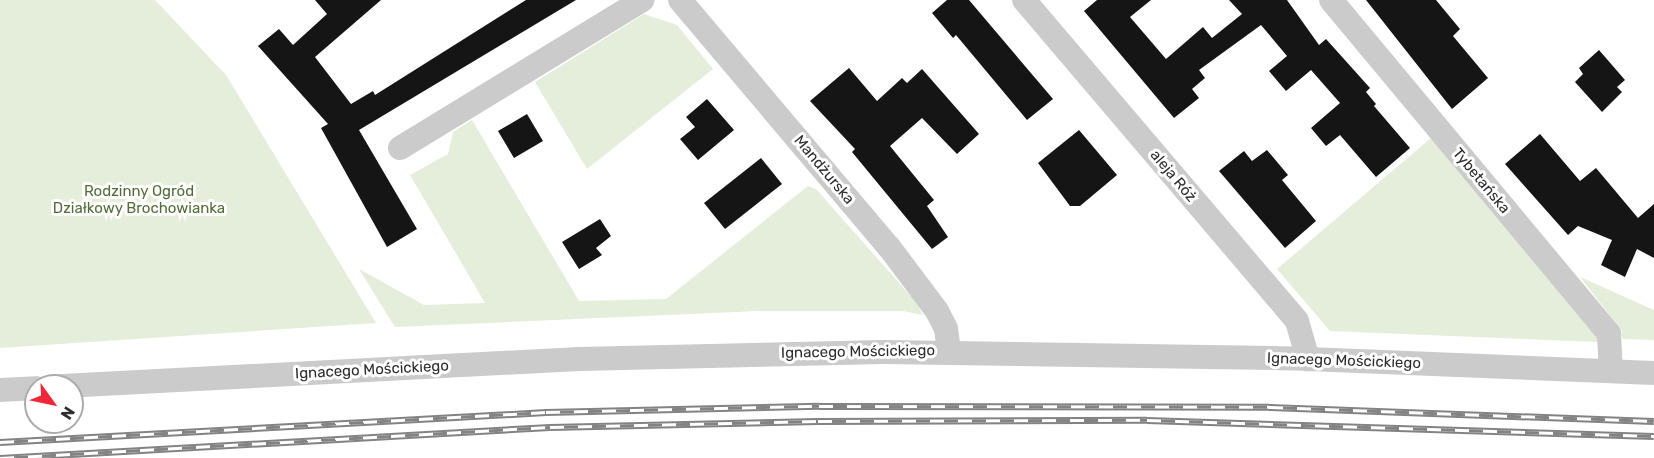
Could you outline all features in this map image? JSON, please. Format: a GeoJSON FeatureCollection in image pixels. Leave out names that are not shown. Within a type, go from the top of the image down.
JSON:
{"type":"FeatureCollection","features":[{"type":"Feature","properties":{"kind":"street"},"geometry":{"type":"LineString","coordinates":[[400,148],[642,0]]}},
{"type":"Feature","properties":{"kind":"street","name":"Mandżurska"},"geometry":{"type":"LineString","coordinates":[[680,0],[889,247],[937,311],[946,329],[949,351]]}},
{"type":"Feature","properties":{"kind":"street","name":"aleja Róż"},"geometry":{"type":"LineString","coordinates":[[1024,0],[1297,321],[1308,359]]}},
{"type":"Feature","properties":{"kind":"street","name":"Tybetańska"},"geometry":{"type":"LineString","coordinates":[[1331,0],[1609,334],[1611,371]]}},
{"type":"Feature","properties":{"kind":"street","name":"Ignacego Mościckiego"},"geometry":{"type":"LineString","coordinates":[[84,385],[579,359],[949,351],[1308,359],[1654,373]]}},
{"type":"Feature","properties":{"kind":"street"},"geometry":{"type":"LineString","coordinates":[[0,390],[24,389]]}},
{"type":"Feature","properties":{"kind":"green space","name":"Rodzinny Ogród Działkowy Brochowianka"},"geometry":{"type":"Polygon","coordinates":[[[0,0],[155,0],[226,75],[376,323],[0,348],[0,0]]]}},
{"type":"Feature","properties":{"kind":"green space"},"geometry":{"type":"Polygon","coordinates":[[[644,14],[677,25],[713,69],[587,169],[535,82],[644,14]]]}},
{"type":"Feature","properties":{"kind":"green space"},"geometry":{"type":"Polygon","coordinates":[[[472,120],[579,301],[666,299],[808,186],[816,189],[916,302],[923,315],[903,311],[758,311],[395,327],[359,269],[424,305],[485,303],[410,175],[448,154],[453,132],[472,120]]]}},
{"type":"Feature","properties":{"kind":"green space"},"geometry":{"type":"Polygon","coordinates":[[[1431,138],[1597,336],[1598,342],[1330,331],[1277,269],[1431,138]]]}},
{"type":"Feature","properties":{"kind":"green space"},"geometry":{"type":"Polygon","coordinates":[[[1580,277],[1654,310],[1654,340],[1622,339],[1622,331],[1580,277]]]}},
{"type":"Feature","properties":{"kind":"building"},"geometry":{"type":"Polygon","coordinates":[[[315,0],[381,0],[315,57],[351,104],[373,91],[375,95],[526,0],[576,0],[359,130],[417,229],[387,247],[321,128],[328,124],[258,46],[279,29],[293,45],[327,14],[315,0]]]}},
{"type":"Feature","properties":{"kind":"building"},"geometry":{"type":"Polygon","coordinates":[[[947,0],[969,0],[1053,99],[1027,120],[956,35],[953,38],[932,13],[947,0]]]}},
{"type":"Feature","properties":{"kind":"building"},"geometry":{"type":"Polygon","coordinates":[[[1097,0],[1151,0],[1130,17],[1166,59],[1203,27],[1212,38],[1242,14],[1229,0],[1287,0],[1319,45],[1326,39],[1370,88],[1366,92],[1376,104],[1374,106],[1410,148],[1376,177],[1340,135],[1326,146],[1311,128],[1340,103],[1311,70],[1286,91],[1269,71],[1287,56],[1261,25],[1199,70],[1205,78],[1192,89],[1199,98],[1174,118],[1084,11],[1097,0]]]}},
{"type":"Feature","properties":{"kind":"building"},"geometry":{"type":"Polygon","coordinates":[[[1366,0],[1436,0],[1460,29],[1453,36],[1488,78],[1452,109],[1366,0]]]}},
{"type":"Feature","properties":{"kind":"building"},"geometry":{"type":"Polygon","coordinates":[[[1599,50],[1625,80],[1617,87],[1622,92],[1602,112],[1575,82],[1583,74],[1579,68],[1599,50]]]}},
{"type":"Feature","properties":{"kind":"building"},"geometry":{"type":"Polygon","coordinates":[[[849,68],[877,101],[902,78],[907,83],[922,69],[979,134],[957,154],[922,118],[890,146],[934,200],[927,206],[948,237],[932,249],[852,152],[855,149],[810,101],[849,68]]]}},
{"type":"Feature","properties":{"kind":"building"},"geometry":{"type":"Polygon","coordinates":[[[707,99],[734,130],[698,160],[680,139],[695,127],[686,117],[707,99]]]}},
{"type":"Feature","properties":{"kind":"building"},"geometry":{"type":"Polygon","coordinates":[[[527,114],[543,141],[514,158],[498,131],[527,114]]]}},
{"type":"Feature","properties":{"kind":"building"},"geometry":{"type":"Polygon","coordinates":[[[1079,130],[1117,175],[1080,206],[1070,206],[1038,163],[1079,130]]]}},
{"type":"Feature","properties":{"kind":"building"},"geometry":{"type":"Polygon","coordinates":[[[1540,134],[1580,181],[1596,168],[1638,218],[1654,204],[1654,258],[1637,249],[1625,277],[1601,265],[1612,240],[1578,226],[1568,235],[1505,164],[1540,134]]]}},
{"type":"Feature","properties":{"kind":"building"},"geometry":{"type":"Polygon","coordinates":[[[1267,150],[1288,175],[1282,180],[1316,221],[1285,248],[1219,171],[1244,151],[1252,161],[1267,150]]]}},
{"type":"Feature","properties":{"kind":"building"},"geometry":{"type":"Polygon","coordinates":[[[761,158],[782,184],[725,229],[704,203],[761,158]]]}},
{"type":"Feature","properties":{"kind":"building"},"geometry":{"type":"Polygon","coordinates":[[[600,219],[611,236],[596,248],[602,255],[579,269],[562,242],[600,219]]]}},
{"type":"Feature","properties":{"kind":"railway"},"geometry":{"type":"LineString","coordinates":[[0,442],[546,412],[819,406],[1269,407],[1654,421]]}},
{"type":"Feature","properties":{"kind":"railway"},"geometry":{"type":"LineString","coordinates":[[0,458],[550,427],[818,421],[1147,420],[1654,436]]}}]}
